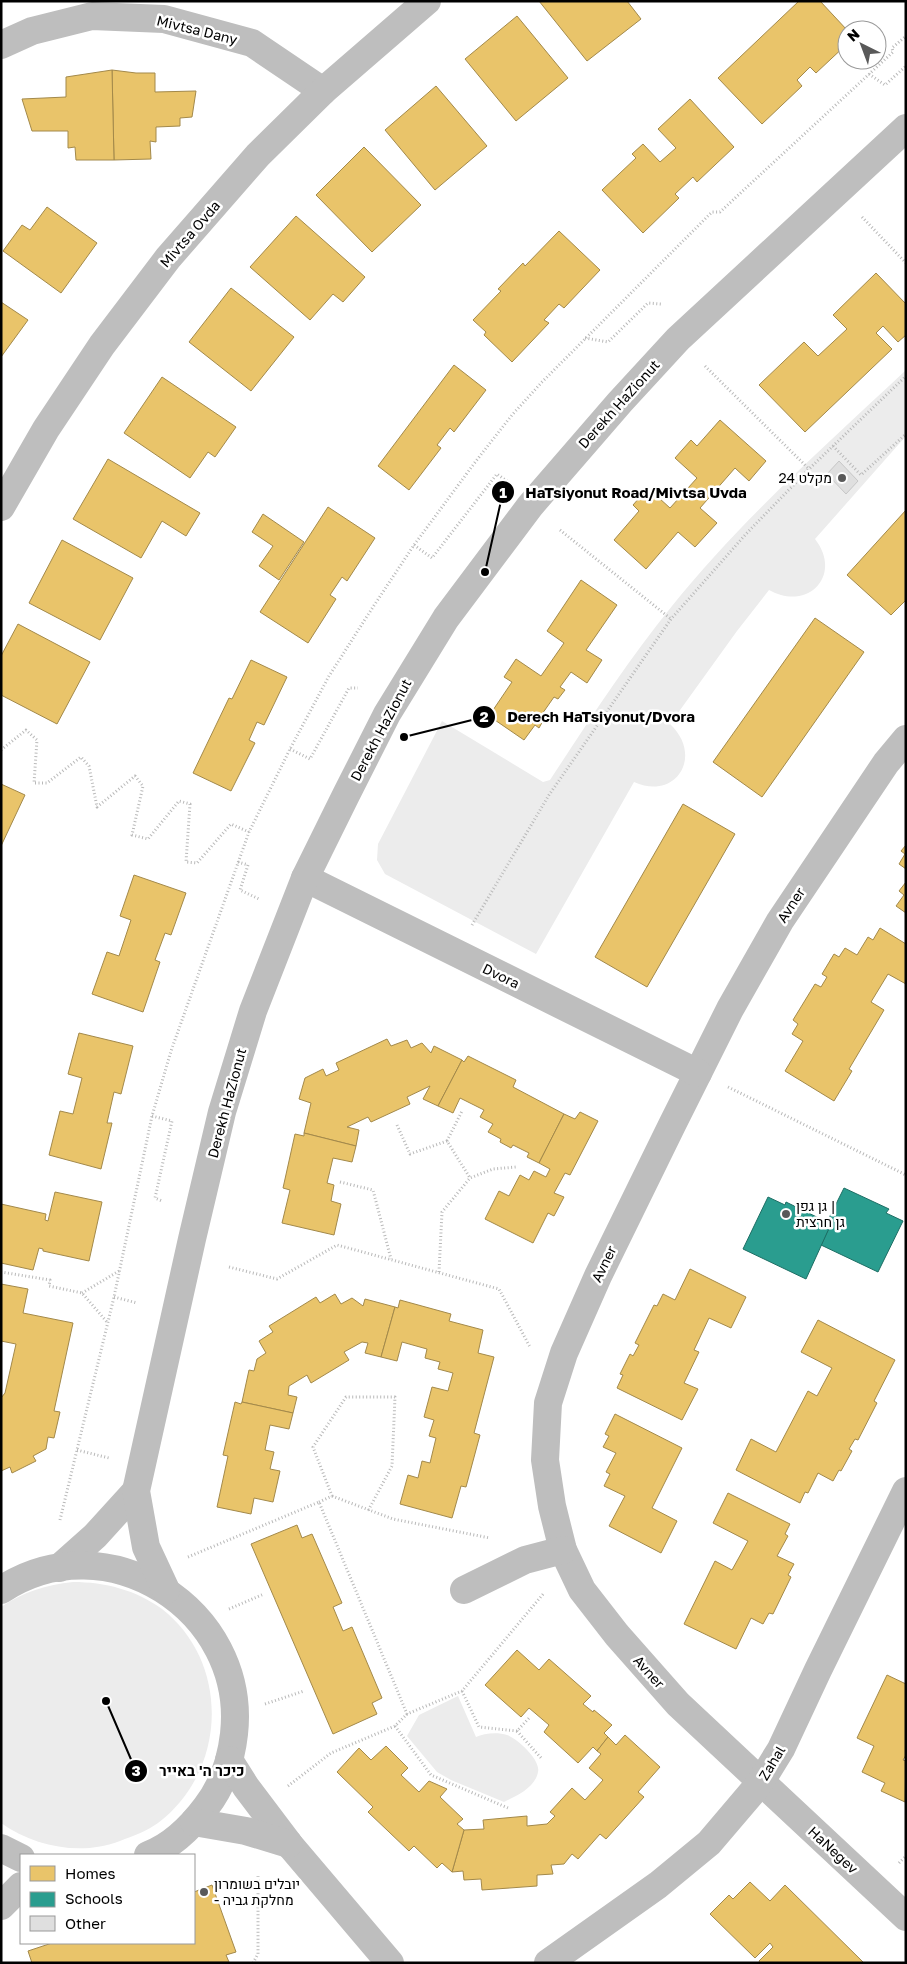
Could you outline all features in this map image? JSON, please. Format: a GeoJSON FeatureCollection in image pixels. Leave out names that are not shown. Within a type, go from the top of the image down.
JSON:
{"type":"FeatureCollection","features":[{"type":"Feature","properties":{"kind":"street","name":"Mivtsa Ovda"},"geometry":{"type":"LineString","coordinates":[[1,507],[46,429],[97,352],[162,266],[258,155],[323,92],[427,1]]}},
{"type":"Feature","properties":{"kind":"street","name":"Mivtsa Dany"},"geometry":{"type":"LineString","coordinates":[[1,45],[32,31],[92,16],[164,19],[252,43],[323,92]]}},
{"type":"Feature","properties":{"kind":"street","name":"Derekh HaZionut"},"geometry":{"type":"LineString","coordinates":[[166,1590],[146,1547],[136,1491],[222,1112],[253,1011],[305,878],[392,706],[446,618],[530,506],[620,402],[678,339],[906,128]]}},
{"type":"Feature","properties":{"kind":"street","name":"Avner"},"geometry":{"type":"LineString","coordinates":[[760,1782],[678,1704],[616,1635],[582,1590],[563,1550],[552,1506],[545,1460],[548,1403],[564,1353],[598,1276],[730,1009],[780,922],[881,771],[906,739]]}},
{"type":"Feature","properties":{"kind":"street","name":"Dvora"},"geometry":{"type":"LineString","coordinates":[[305,878],[698,1073]]}},
{"type":"Feature","properties":{"kind":"street","name":"Derekh HaZionut"},"geometry":{"type":"LineString","coordinates":[[59,1568],[95,1536],[136,1491]]}},
{"type":"Feature","properties":{"kind":"street","name":"Zahal"},"geometry":{"type":"LineString","coordinates":[[551,1962],[658,1886],[709,1843],[760,1782],[781,1749],[906,1491]]}},
{"type":"Feature","properties":{"kind":"street"},"geometry":{"type":"LineString","coordinates":[[464,1590],[525,1560],[563,1550]]}},
{"type":"Feature","properties":{"kind":"street"},"geometry":{"type":"LineString","coordinates":[[1,1590],[26,1577],[59,1568],[75,1566],[97,1567],[128,1572],[166,1590],[192,1611],[213,1637],[222,1655],[232,1685],[236,1719],[229,1760],[218,1788],[194,1822],[171,1842],[150,1854]]}},
{"type":"Feature","properties":{"kind":"street"},"geometry":{"type":"LineString","coordinates":[[229,1760],[246,1787],[289,1844],[390,1963]]}},
{"type":"Feature","properties":{"kind":"street","name":"HaNegev"},"geometry":{"type":"LineString","coordinates":[[760,1782],[906,1918]]}},
{"type":"Feature","properties":{"kind":"street"},"geometry":{"type":"LineString","coordinates":[[194,1822],[246,1831],[289,1844]]}},
{"type":"Feature","properties":{"kind":"street"},"geometry":{"type":"LineString","coordinates":[[1,1848],[20,1858]]}},
{"type":"Feature","properties":{"kind":"street"},"geometry":{"type":"LineString","coordinates":[[1,1906],[20,1887]]}},
{"type":"Feature","properties":{"kind":"path"},"geometry":{"type":"LineString","coordinates":[[59,1524],[114,1297],[152,1116],[174,1041],[250,832],[290,749],[329,676],[414,545],[512,415],[584,338],[712,212],[720,212],[893,52],[892,48],[906,36]]}},
{"type":"Feature","properties":{"kind":"path"},"geometry":{"type":"LineString","coordinates":[[869,74],[885,85],[906,66]]}},
{"type":"Feature","properties":{"kind":"path"},"geometry":{"type":"LineString","coordinates":[[862,217],[906,263]]}},
{"type":"Feature","properties":{"kind":"path"},"geometry":{"type":"LineString","coordinates":[[584,338],[608,342],[648,303],[661,304]]}},
{"type":"Feature","properties":{"kind":"path"},"geometry":{"type":"LineString","coordinates":[[705,366],[809,469]]}},
{"type":"Feature","properties":{"kind":"path"},"geometry":{"type":"LineString","coordinates":[[471,927],[549,795],[671,619],[746,534],[809,469],[906,376]]}},
{"type":"Feature","properties":{"kind":"path"},"geometry":{"type":"LineString","coordinates":[[833,446],[861,476],[906,434]]}},
{"type":"Feature","properties":{"kind":"path"},"geometry":{"type":"LineString","coordinates":[[414,545],[432,558],[497,474],[510,483]]}},
{"type":"Feature","properties":{"kind":"path"},"geometry":{"type":"LineString","coordinates":[[560,530],[671,619]]}},
{"type":"Feature","properties":{"kind":"path"},"geometry":{"type":"LineString","coordinates":[[290,749],[310,760],[349,688],[358,688]]}},
{"type":"Feature","properties":{"kind":"path"},"geometry":{"type":"LineString","coordinates":[[1,750],[26,730],[37,740],[34,783],[47,784],[81,757],[88,766],[97,807],[135,776],[143,786],[132,835],[148,839],[179,801],[190,804],[186,862],[197,863],[231,824],[250,832]]}},
{"type":"Feature","properties":{"kind":"path"},"geometry":{"type":"LineString","coordinates":[[238,862],[248,865],[240,890],[259,899]]}},
{"type":"Feature","properties":{"kind":"path"},"geometry":{"type":"LineString","coordinates":[[725,1086],[906,1175]]}},
{"type":"Feature","properties":{"kind":"path"},"geometry":{"type":"LineString","coordinates":[[397,1125],[410,1154],[447,1141],[462,1111]]}},
{"type":"Feature","properties":{"kind":"path"},"geometry":{"type":"LineString","coordinates":[[152,1116],[172,1122],[156,1198],[162,1201]]}},
{"type":"Feature","properties":{"kind":"path"},"geometry":{"type":"LineString","coordinates":[[447,1141],[470,1178]]}},
{"type":"Feature","properties":{"kind":"path"},"geometry":{"type":"LineString","coordinates":[[439,1272],[442,1212],[470,1178],[493,1169],[516,1167]]}},
{"type":"Feature","properties":{"kind":"path"},"geometry":{"type":"LineString","coordinates":[[340,1182],[372,1190],[391,1259]]}},
{"type":"Feature","properties":{"kind":"path"},"geometry":{"type":"LineString","coordinates":[[229,1267],[276,1279],[338,1245],[391,1259],[499,1289],[531,1348]]}},
{"type":"Feature","properties":{"kind":"path"},"geometry":{"type":"LineString","coordinates":[[82,1293],[119,1271]]}},
{"type":"Feature","properties":{"kind":"path"},"geometry":{"type":"LineString","coordinates":[[1,1272],[50,1280],[49,1286],[82,1293],[108,1322]]}},
{"type":"Feature","properties":{"kind":"path"},"geometry":{"type":"LineString","coordinates":[[114,1297],[137,1303]]}},
{"type":"Feature","properties":{"kind":"path"},"geometry":{"type":"LineString","coordinates":[[368,1511],[392,1466],[395,1397],[346,1398],[313,1447],[332,1496],[368,1511],[393,1518],[499,1540]]}},
{"type":"Feature","properties":{"kind":"path"},"geometry":{"type":"LineString","coordinates":[[77,1450],[115,1459]]}},
{"type":"Feature","properties":{"kind":"path"},"geometry":{"type":"LineString","coordinates":[[185,1558],[332,1496]]}},
{"type":"Feature","properties":{"kind":"path"},"geometry":{"type":"LineString","coordinates":[[319,1502],[407,1714]]}},
{"type":"Feature","properties":{"kind":"path"},"geometry":{"type":"LineString","coordinates":[[285,1788],[331,1753],[395,1726],[407,1714],[462,1691],[544,1593]]}},
{"type":"Feature","properties":{"kind":"path"},"geometry":{"type":"LineString","coordinates":[[225,1611],[264,1594]]}},
{"type":"Feature","properties":{"kind":"path"},"geometry":{"type":"LineString","coordinates":[[258,1707],[304,1691]]}},
{"type":"Feature","properties":{"kind":"path"},"geometry":{"type":"LineString","coordinates":[[462,1691],[479,1727],[517,1731],[542,1759]]}},
{"type":"Feature","properties":{"kind":"path"},"geometry":{"type":"LineString","coordinates":[[517,1731],[530,1718]]}},
{"type":"Feature","properties":{"kind":"path"},"geometry":{"type":"LineString","coordinates":[[395,1726],[431,1775],[508,1808]]}},
{"type":"Feature","properties":{"kind":"path"},"geometry":{"type":"LineString","coordinates":[[899,1864],[906,1856]]}},
{"type":"Feature","properties":{"kind":"path"},"geometry":{"type":"LineString","coordinates":[[253,1963],[258,1954],[258,1876]]}},
{"type":"Feature","properties":{"kind":"shaded area"},"geometry":{"type":"Polygon","coordinates":[[[906,370],[906,436],[815,539],[823,552],[825,565],[823,577],[817,586],[808,593],[797,596],[783,596],[769,590],[737,631],[670,724],[680,736],[685,749],[685,761],[680,772],[673,780],[662,785],[649,786],[634,782],[536,954],[385,874],[377,860],[378,844],[442,721],[543,782],[550,780],[640,648],[699,574],[784,484],[906,370]]]}},
{"type":"Feature","properties":{"kind":"shaded area"},"geometry":{"type":"Polygon","coordinates":[[[73,1582],[85,1582],[120,1588],[152,1602],[162,1609],[184,1632],[200,1658],[209,1687],[212,1717],[208,1747],[197,1775],[181,1801],[158,1823],[145,1831],[105,1846],[90,1848],[59,1847],[43,1843],[28,1838],[1,1823],[1,1607],[35,1590],[73,1582]]]}},
{"type":"Feature","properties":{"kind":"shaded area"},"geometry":{"type":"Polygon","coordinates":[[[458,1696],[476,1737],[491,1733],[507,1735],[522,1745],[532,1756],[538,1767],[538,1772],[533,1783],[524,1791],[504,1802],[451,1780],[437,1772],[407,1736],[419,1715],[458,1696]]]}},
{"type":"Feature","properties":{"kind":"building: Homes"},"geometry":{"type":"Polygon","coordinates":[[[539,1],[627,1],[641,19],[587,61],[539,1]]]}},
{"type":"Feature","properties":{"kind":"building: Homes"},"geometry":{"type":"Polygon","coordinates":[[[799,1],[820,1],[838,20],[837,53],[816,73],[810,67],[797,80],[802,86],[762,124],[718,78],[799,1]]]}},
{"type":"Feature","properties":{"kind":"building: Homes"},"geometry":{"type":"Polygon","coordinates":[[[517,16],[568,78],[516,121],[465,59],[517,16]]]}},
{"type":"Feature","properties":{"kind":"building: Homes"},"geometry":{"type":"Polygon","coordinates":[[[112,70],[155,73],[155,92],[196,91],[192,117],[180,118],[180,126],[156,127],[156,142],[150,141],[151,159],[114,160],[112,70]]]}},
{"type":"Feature","properties":{"kind":"building: Homes"},"geometry":{"type":"Polygon","coordinates":[[[112,70],[114,160],[76,160],[75,147],[68,148],[68,131],[32,131],[22,99],[66,97],[66,77],[112,70]]]}},
{"type":"Feature","properties":{"kind":"building: Homes"},"geometry":{"type":"Polygon","coordinates":[[[436,86],[487,146],[435,190],[385,130],[436,86]]]}},
{"type":"Feature","properties":{"kind":"building: Homes"},"geometry":{"type":"Polygon","coordinates":[[[690,99],[734,147],[697,182],[693,177],[675,194],[679,198],[643,233],[602,190],[636,158],[632,154],[643,144],[660,162],[676,148],[658,129],[690,99]]]}},
{"type":"Feature","properties":{"kind":"building: Homes"},"geometry":{"type":"Polygon","coordinates":[[[364,147],[421,205],[372,252],[316,195],[364,147]]]}},
{"type":"Feature","properties":{"kind":"building: Homes"},"geometry":{"type":"Polygon","coordinates":[[[47,207],[97,243],[61,293],[3,251],[22,225],[30,230],[47,207]]]}},
{"type":"Feature","properties":{"kind":"building: Homes"},"geometry":{"type":"Polygon","coordinates":[[[296,216],[365,277],[343,302],[333,294],[310,320],[250,267],[296,216]]]}},
{"type":"Feature","properties":{"kind":"building: Homes"},"geometry":{"type":"Polygon","coordinates":[[[559,231],[600,270],[564,308],[559,304],[544,320],[549,323],[512,362],[484,335],[486,332],[473,320],[501,291],[498,289],[523,263],[525,266],[559,231]]]}},
{"type":"Feature","properties":{"kind":"building: Homes"},"geometry":{"type":"Polygon","coordinates":[[[876,273],[906,304],[906,335],[898,342],[883,326],[876,333],[892,349],[805,432],[759,385],[804,342],[818,356],[847,329],[833,315],[876,273]]]}},
{"type":"Feature","properties":{"kind":"building: Homes"},"geometry":{"type":"Polygon","coordinates":[[[231,288],[294,337],[251,391],[189,342],[231,288]]]}},
{"type":"Feature","properties":{"kind":"building: Homes"},"geometry":{"type":"Polygon","coordinates":[[[1,302],[28,320],[1,357],[1,302]]]}},
{"type":"Feature","properties":{"kind":"building: Homes"},"geometry":{"type":"Polygon","coordinates":[[[454,365],[486,390],[454,432],[450,428],[437,445],[441,448],[409,490],[378,466],[454,365]]]}},
{"type":"Feature","properties":{"kind":"building: Homes"},"geometry":{"type":"Polygon","coordinates":[[[162,377],[236,427],[215,457],[208,452],[190,478],[124,433],[162,377]]]}},
{"type":"Feature","properties":{"kind":"building: Homes"},"geometry":{"type":"Polygon","coordinates":[[[720,420],[766,461],[749,481],[735,468],[700,508],[717,523],[695,547],[678,532],[646,569],[614,540],[639,511],[633,505],[648,488],[670,508],[697,478],[675,458],[691,440],[697,446],[720,420]]]}},
{"type":"Feature","properties":{"kind":"building: Homes"},"geometry":{"type":"Polygon","coordinates":[[[108,459],[200,513],[186,536],[162,521],[141,558],[73,519],[108,459]]]}},
{"type":"Feature","properties":{"kind":"building: Homes"},"geometry":{"type":"Polygon","coordinates":[[[328,507],[375,538],[347,581],[342,577],[330,595],[336,599],[308,643],[260,612],[328,507]]]}},
{"type":"Feature","properties":{"kind":"building: Homes"},"geometry":{"type":"Polygon","coordinates":[[[906,510],[906,600],[891,615],[847,575],[906,510]]]}},
{"type":"Feature","properties":{"kind":"building: Homes"},"geometry":{"type":"Polygon","coordinates":[[[263,514],[304,542],[279,580],[259,566],[273,546],[252,532],[263,514]]]}},
{"type":"Feature","properties":{"kind":"building: Homes"},"geometry":{"type":"Polygon","coordinates":[[[62,540],[133,578],[100,640],[29,603],[62,540]]]}},
{"type":"Feature","properties":{"kind":"building: Homes"},"geometry":{"type":"Polygon","coordinates":[[[581,580],[617,605],[586,650],[602,660],[587,683],[571,672],[560,687],[565,690],[558,699],[554,697],[540,717],[544,719],[539,728],[535,725],[524,740],[489,716],[512,682],[504,677],[516,659],[541,676],[564,643],[547,631],[581,580]]]}},
{"type":"Feature","properties":{"kind":"building: Homes"},"geometry":{"type":"Polygon","coordinates":[[[815,618],[864,652],[762,797],[713,762],[815,618]]]}},
{"type":"Feature","properties":{"kind":"building: Homes"},"geometry":{"type":"Polygon","coordinates":[[[18,624],[90,662],[57,724],[1,695],[1,656],[18,624]]]}},
{"type":"Feature","properties":{"kind":"building: Homes"},"geometry":{"type":"Polygon","coordinates":[[[251,660],[287,677],[264,725],[257,722],[249,740],[255,743],[231,791],[193,773],[229,698],[232,699],[251,660]]]}},
{"type":"Feature","properties":{"kind":"building: Homes"},"geometry":{"type":"Polygon","coordinates":[[[1,784],[25,795],[1,846],[1,784]]]}},
{"type":"Feature","properties":{"kind":"building: Homes"},"geometry":{"type":"Polygon","coordinates":[[[683,804],[735,834],[647,987],[595,957],[683,804]]]}},
{"type":"Feature","properties":{"kind":"building: Homes"},"geometry":{"type":"Polygon","coordinates":[[[906,845],[906,869],[899,864],[905,854],[901,851],[906,845]]]}},
{"type":"Feature","properties":{"kind":"building: Homes"},"geometry":{"type":"Polygon","coordinates":[[[134,875],[186,893],[171,935],[165,933],[155,960],[160,962],[143,1012],[92,994],[107,952],[119,956],[131,920],[120,916],[134,875]]]}},
{"type":"Feature","properties":{"kind":"building: Homes"},"geometry":{"type":"Polygon","coordinates":[[[906,882],[906,913],[896,906],[904,895],[899,891],[906,882]]]}},
{"type":"Feature","properties":{"kind":"building: Homes"},"geometry":{"type":"Polygon","coordinates":[[[880,928],[906,944],[906,984],[888,974],[871,1002],[884,1010],[849,1069],[852,1071],[834,1101],[785,1071],[803,1041],[792,1034],[798,1024],[793,1020],[815,984],[821,987],[827,977],[822,974],[834,954],[839,957],[845,948],[857,955],[868,937],[873,940],[880,928]]]}},
{"type":"Feature","properties":{"kind":"building: Homes"},"geometry":{"type":"Polygon","coordinates":[[[79,1033],[133,1046],[121,1094],[114,1092],[107,1123],[112,1123],[101,1169],[49,1155],[60,1111],[73,1114],[82,1078],[68,1074],[79,1033]]]}},
{"type":"Feature","properties":{"kind":"building: Homes"},"geometry":{"type":"Polygon","coordinates":[[[387,1039],[391,1046],[407,1040],[411,1048],[422,1043],[431,1053],[434,1046],[462,1060],[438,1106],[423,1099],[430,1086],[407,1097],[410,1104],[371,1122],[368,1117],[347,1127],[359,1130],[356,1146],[304,1133],[311,1103],[299,1099],[305,1078],[323,1069],[326,1076],[339,1070],[336,1063],[387,1039]]]}},
{"type":"Feature","properties":{"kind":"building: Homes"},"geometry":{"type":"Polygon","coordinates":[[[468,1056],[516,1080],[513,1087],[564,1114],[539,1163],[527,1157],[529,1153],[513,1145],[511,1148],[500,1142],[501,1139],[488,1132],[493,1124],[480,1117],[484,1110],[460,1098],[453,1113],[438,1106],[462,1060],[464,1062],[468,1056]]]}},
{"type":"Feature","properties":{"kind":"building: Homes"},"geometry":{"type":"Polygon","coordinates":[[[580,1112],[598,1121],[570,1175],[565,1173],[554,1193],[564,1197],[554,1216],[548,1213],[533,1243],[485,1219],[499,1191],[509,1196],[520,1175],[529,1180],[534,1171],[546,1177],[550,1169],[539,1163],[564,1114],[575,1119],[580,1112]]]}},
{"type":"Feature","properties":{"kind":"building: Homes"},"geometry":{"type":"Polygon","coordinates":[[[304,1133],[356,1146],[352,1162],[333,1158],[327,1183],[334,1185],[331,1201],[341,1204],[334,1235],[282,1223],[290,1190],[283,1188],[295,1134],[304,1136],[304,1133]]]}},
{"type":"Feature","properties":{"kind":"building: Homes"},"geometry":{"type":"Polygon","coordinates":[[[55,1192],[102,1202],[89,1261],[43,1251],[43,1249],[39,1248],[33,1270],[1,1263],[1,1204],[46,1214],[45,1220],[48,1221],[55,1192]]]}},
{"type":"Feature","properties":{"kind":"building: Homes"},"geometry":{"type":"Polygon","coordinates":[[[690,1269],[746,1297],[731,1328],[709,1318],[694,1350],[699,1352],[684,1383],[698,1389],[682,1420],[617,1388],[623,1375],[620,1374],[630,1354],[633,1356],[639,1345],[635,1343],[654,1305],[657,1306],[663,1294],[675,1300],[690,1269]]]}},
{"type":"Feature","properties":{"kind":"building: Homes"},"geometry":{"type":"Polygon","coordinates":[[[1,1284],[28,1289],[23,1313],[73,1323],[54,1411],[60,1412],[54,1438],[48,1437],[46,1449],[33,1456],[36,1461],[12,1473],[10,1467],[1,1471],[1,1398],[5,1393],[16,1344],[1,1341],[1,1284]]]}},
{"type":"Feature","properties":{"kind":"building: Homes"},"geometry":{"type":"Polygon","coordinates":[[[335,1294],[341,1304],[352,1298],[363,1306],[365,1299],[395,1307],[381,1357],[365,1353],[368,1343],[362,1342],[344,1352],[349,1360],[311,1383],[307,1375],[289,1386],[288,1395],[297,1397],[293,1413],[242,1402],[249,1370],[254,1371],[257,1359],[266,1353],[259,1341],[273,1332],[269,1326],[316,1297],[320,1303],[335,1294]]]}},
{"type":"Feature","properties":{"kind":"building: Homes"},"geometry":{"type":"Polygon","coordinates":[[[400,1300],[451,1314],[449,1321],[483,1330],[478,1353],[494,1357],[474,1433],[480,1435],[466,1487],[461,1486],[452,1518],[400,1504],[408,1475],[418,1478],[422,1461],[430,1463],[436,1438],[429,1436],[434,1420],[424,1417],[432,1387],[448,1391],[453,1373],[438,1369],[440,1362],[425,1358],[427,1349],[402,1342],[397,1361],[381,1357],[395,1307],[398,1308],[400,1300]]]}},
{"type":"Feature","properties":{"kind":"building: Homes"},"geometry":{"type":"Polygon","coordinates":[[[818,1320],[895,1360],[874,1401],[877,1403],[858,1440],[855,1439],[849,1449],[852,1451],[841,1471],[839,1470],[833,1481],[818,1473],[808,1493],[805,1492],[800,1503],[736,1470],[751,1439],[776,1452],[808,1391],[817,1396],[832,1368],[801,1352],[818,1320]]]}},
{"type":"Feature","properties":{"kind":"building: Homes"},"geometry":{"type":"Polygon","coordinates":[[[235,1402],[293,1413],[289,1429],[270,1425],[265,1450],[274,1452],[270,1469],[280,1471],[273,1502],[254,1498],[251,1514],[217,1507],[228,1456],[223,1455],[235,1402]]]}},
{"type":"Feature","properties":{"kind":"building: Homes"},"geometry":{"type":"Polygon","coordinates":[[[615,1414],[682,1448],[652,1508],[677,1521],[661,1553],[609,1526],[625,1496],[604,1486],[610,1474],[606,1472],[616,1453],[603,1447],[609,1436],[605,1434],[615,1414]]]}},
{"type":"Feature","properties":{"kind":"building: Homes"},"geometry":{"type":"Polygon","coordinates":[[[728,1493],[790,1524],[785,1534],[788,1536],[777,1556],[794,1564],[788,1575],[791,1577],[773,1614],[769,1613],[763,1624],[751,1618],[736,1649],[684,1624],[715,1561],[732,1570],[748,1541],[713,1523],[728,1493]]]}},
{"type":"Feature","properties":{"kind":"building: Homes"},"geometry":{"type":"Polygon","coordinates":[[[297,1525],[302,1538],[312,1534],[342,1603],[333,1607],[343,1631],[352,1627],[382,1698],[372,1703],[377,1714],[333,1734],[251,1544],[297,1525]]]}},
{"type":"Feature","properties":{"kind":"building: Homes"},"geometry":{"type":"Polygon","coordinates":[[[517,1650],[539,1670],[549,1659],[591,1696],[583,1704],[593,1712],[594,1710],[612,1725],[604,1733],[608,1737],[597,1751],[593,1747],[578,1763],[544,1732],[549,1725],[529,1708],[521,1717],[485,1685],[517,1650]]]}},
{"type":"Feature","properties":{"kind":"building: Homes"},"geometry":{"type":"Polygon","coordinates":[[[887,1675],[906,1684],[906,1755],[903,1760],[906,1761],[905,1802],[881,1791],[885,1783],[862,1772],[874,1746],[857,1738],[887,1675]]]}},
{"type":"Feature","properties":{"kind":"building: Homes"},"geometry":{"type":"Polygon","coordinates":[[[625,1735],[660,1767],[638,1792],[644,1797],[606,1839],[600,1834],[578,1859],[572,1854],[564,1864],[551,1865],[553,1874],[537,1875],[537,1886],[482,1890],[481,1879],[464,1880],[463,1871],[452,1872],[464,1830],[484,1829],[483,1820],[527,1816],[527,1826],[547,1824],[555,1816],[550,1812],[572,1788],[585,1800],[603,1780],[589,1768],[601,1754],[597,1751],[608,1737],[616,1745],[625,1735]]]}},
{"type":"Feature","properties":{"kind":"building: Homes"},"geometry":{"type":"Polygon","coordinates":[[[386,1746],[408,1768],[401,1775],[419,1792],[429,1781],[447,1789],[440,1797],[463,1819],[457,1824],[464,1830],[452,1872],[442,1863],[437,1868],[414,1846],[409,1851],[368,1812],[373,1807],[337,1772],[359,1748],[371,1760],[386,1746]]]}},
{"type":"Feature","properties":{"kind":"building: Homes"},"geometry":{"type":"Polygon","coordinates":[[[750,1882],[770,1901],[785,1885],[864,1963],[760,1963],[759,1961],[773,1947],[770,1943],[755,1958],[710,1914],[729,1895],[733,1899],[750,1882]]]}},
{"type":"Feature","properties":{"kind":"building: Homes"},"geometry":{"type":"Polygon","coordinates":[[[212,1885],[236,1952],[226,1955],[229,1962],[32,1963],[28,1951],[49,1944],[195,1944],[195,1892],[212,1885]]]}},
{"type":"Feature","properties":{"kind":"building: Schools"},"geometry":{"type":"Polygon","coordinates":[[[844,1188],[889,1209],[886,1213],[903,1221],[878,1272],[821,1245],[831,1224],[827,1222],[844,1188]]]}},
{"type":"Feature","properties":{"kind":"building: Schools"},"geometry":{"type":"Polygon","coordinates":[[[768,1197],[785,1205],[786,1202],[831,1224],[806,1279],[743,1249],[768,1197]]]}},
{"type":"Feature","properties":{"kind":"building: Other","name":"מקלט 24"},"geometry":{"type":"Polygon","coordinates":[[[839,461],[858,481],[846,494],[827,474],[839,461]]]}},
{"type":"Feature","properties":{"kind":"place","name":"מקלט 24"},"geometry":{"type":"Point","coordinates":[842,478]}},
{"type":"Feature","properties":{"kind":"place","name":"HaTsiyonut Road/Mivtsa Uvda"},"geometry":{"type":"Point","coordinates":[485,572]}},
{"type":"Feature","properties":{"kind":"place","name":"Derech HaTsiyonut/Dvora"},"geometry":{"type":"Point","coordinates":[404,737]}},
{"type":"Feature","properties":{"kind":"place","name":"גן גפן | גן חרצית"},"geometry":{"type":"Point","coordinates":[786,1214]}},
{"type":"Feature","properties":{"kind":"place","name":"כיכר ה' באייר"},"geometry":{"type":"Point","coordinates":[106,1701]}},
{"type":"Feature","properties":{"kind":"place","name":"יובלים בשומרון - מחלקת גביה"},"geometry":{"type":"Point","coordinates":[204,1892]}}]}
